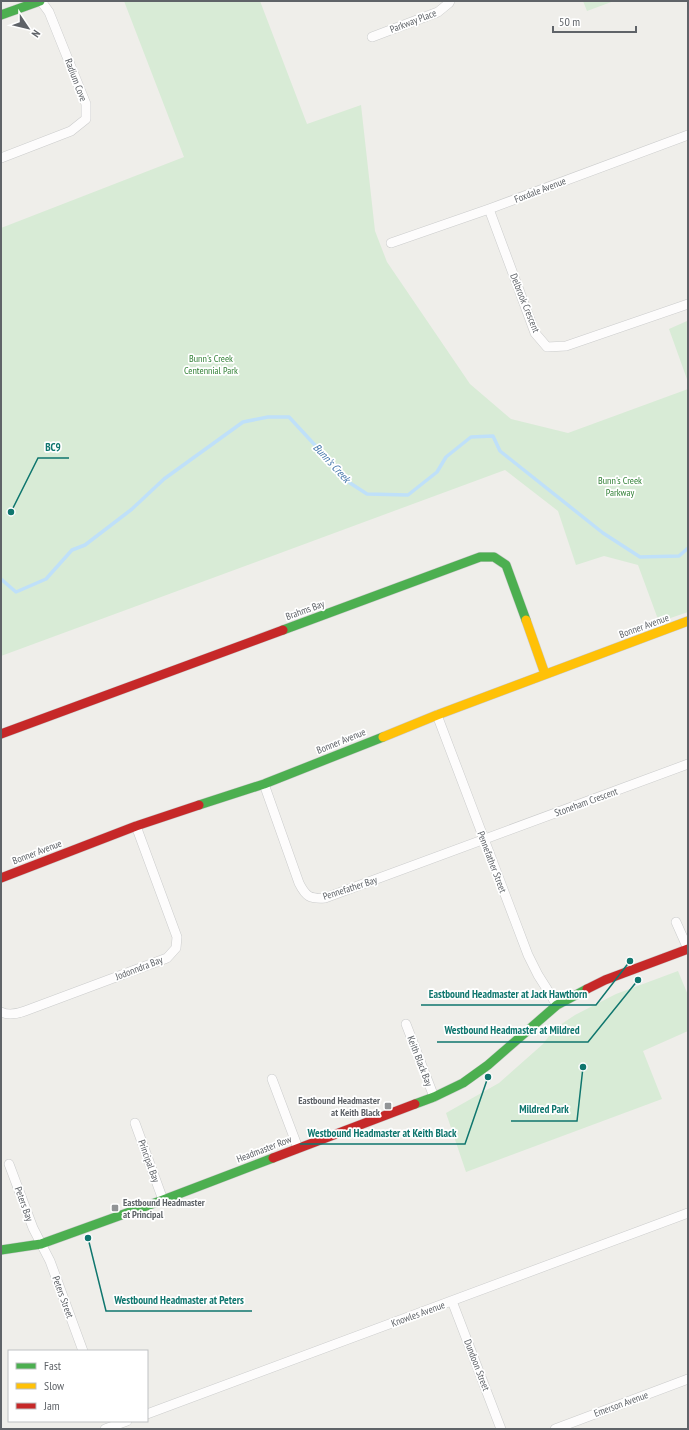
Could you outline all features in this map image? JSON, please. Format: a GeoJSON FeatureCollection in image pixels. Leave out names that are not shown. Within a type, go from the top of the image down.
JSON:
{"type":"FeatureCollection","features":[{"type":"Feature","properties":{"kind":"street"},"geometry":{"type":"LineString","coordinates":[[1,16],[41,1]]}},
{"type":"Feature","properties":{"kind":"street","name":"Radium Cove"},"geometry":{"type":"LineString","coordinates":[[1,158],[72,131],[86,119],[86,104],[49,12],[41,1]]}},
{"type":"Feature","properties":{"kind":"street","name":"Parkway Place"},"geometry":{"type":"LineString","coordinates":[[372,37],[438,12],[450,1]]}},
{"type":"Feature","properties":{"kind":"street","name":"Foxdale Avenue"},"geometry":{"type":"LineString","coordinates":[[391,243],[489,209],[688,134]]}},
{"type":"Feature","properties":{"kind":"street","name":"Delbrook Crescent"},"geometry":{"type":"LineString","coordinates":[[489,209],[535,333],[547,347],[566,346],[688,304]]}},
{"type":"Feature","properties":{"kind":"street","name":"Brahms Bay"},"geometry":{"type":"LineString","coordinates":[[1,734],[480,557],[490,555],[498,557],[506,565],[546,674]]}},
{"type":"Feature","properties":{"kind":"street","name":"Bonner Avenue"},"geometry":{"type":"LineString","coordinates":[[1,878],[136,826],[264,784],[437,715],[688,621]]}},
{"type":"Feature","properties":{"kind":"street","name":"Pennefather Street"},"geometry":{"type":"LineString","coordinates":[[437,715],[528,955],[538,975],[557,1005]]}},
{"type":"Feature","properties":{"kind":"street","name":"Stoneham Crescent"},"geometry":{"type":"LineString","coordinates":[[484,840],[688,764]]}},
{"type":"Feature","properties":{"kind":"street","name":"Pennefather Bay"},"geometry":{"type":"LineString","coordinates":[[264,784],[299,884],[304,894],[314,898],[325,898],[484,840]]}},
{"type":"Feature","properties":{"kind":"street","name":"Jodonndra Bay"},"geometry":{"type":"LineString","coordinates":[[1,1012],[14,1014],[25,1011],[167,958],[176,948],[177,937],[136,826]]}},
{"type":"Feature","properties":{"kind":"street"},"geometry":{"type":"LineString","coordinates":[[676,922],[688,949]]}},
{"type":"Feature","properties":{"kind":"street","name":"Headmaster Row"},"geometry":{"type":"LineString","coordinates":[[1,1250],[41,1244],[163,1200],[434,1097],[463,1083],[488,1066],[557,1005],[605,980],[688,949]]}},
{"type":"Feature","properties":{"kind":"street","name":"Keith Black Bay"},"geometry":{"type":"LineString","coordinates":[[406,1024],[434,1097]]}},
{"type":"Feature","properties":{"kind":"street"},"geometry":{"type":"LineString","coordinates":[[272,1079],[298,1148]]}},
{"type":"Feature","properties":{"kind":"street","name":"Principal Bay"},"geometry":{"type":"LineString","coordinates":[[135,1123],[163,1200]]}},
{"type":"Feature","properties":{"kind":"street","name":"Peters Bay"},"geometry":{"type":"LineString","coordinates":[[9,1164],[33,1228],[41,1244]]}},
{"type":"Feature","properties":{"kind":"street","name":"Knowles Avenue"},"geometry":{"type":"LineString","coordinates":[[148,1414],[688,1213]]}},
{"type":"Feature","properties":{"kind":"street","name":"Peters Street"},"geometry":{"type":"LineString","coordinates":[[41,1244],[50,1261],[83,1350]]}},
{"type":"Feature","properties":{"kind":"street","name":"Dundoon Street"},"geometry":{"type":"LineString","coordinates":[[452,1301],[501,1429]]}},
{"type":"Feature","properties":{"kind":"street","name":"Emerson Avenue"},"geometry":{"type":"LineString","coordinates":[[555,1429],[688,1379]]}},
{"type":"Feature","properties":{"kind":"street"},"geometry":{"type":"LineString","coordinates":[[108,1426],[123,1422]]}},
{"type":"Feature","properties":{"kind":"green space","name":"Bunn's Creek Centennial Park"},"geometry":{"type":"Polygon","coordinates":[[[124,1],[260,1],[307,124],[361,105],[375,231],[387,262],[470,384],[511,419],[568,433],[688,389],[688,612],[659,622],[638,565],[604,556],[576,565],[558,511],[505,470],[1,656],[1,228],[184,157],[124,1]]]}},
{"type":"Feature","properties":{"kind":"green space"},"geometry":{"type":"Polygon","coordinates":[[[583,1],[614,1],[587,11],[583,1]]]}},
{"type":"Feature","properties":{"kind":"green space"},"geometry":{"type":"Polygon","coordinates":[[[687,321],[688,324],[688,382],[669,329],[687,321]]]}},
{"type":"Feature","properties":{"kind":"green space"},"geometry":{"type":"Polygon","coordinates":[[[678,971],[688,995],[688,1031],[643,1051],[662,1099],[466,1172],[446,1113],[499,1083],[543,1044],[552,1032],[575,1015],[616,994],[678,971]]]}},
{"type":"Feature","properties":{"kind":"waterway","name":"Bunn's Creek"},"geometry":{"type":"LineString","coordinates":[[1,579],[16,592],[46,579],[72,550],[85,545],[132,509],[164,479],[243,422],[268,417],[289,417],[350,483],[367,494],[408,495],[437,472],[446,457],[471,437],[493,436],[500,451],[603,533],[640,557],[679,556],[688,548]]}},
{"type":"Feature","properties":{"kind":"traffic: fast"},"geometry":{"type":"LineString","coordinates":[[1,15],[40,1]]}},
{"type":"Feature","properties":{"kind":"traffic: fast"},"geometry":{"type":"LineString","coordinates":[[283,630],[480,557],[494,557],[506,565],[526,620]]}},
{"type":"Feature","properties":{"kind":"traffic: fast"},"geometry":{"type":"LineString","coordinates":[[199,805],[264,784],[383,737]]}},
{"type":"Feature","properties":{"kind":"traffic: fast"},"geometry":{"type":"LineString","coordinates":[[415,1104],[434,1097],[463,1083],[488,1065],[557,1005],[587,989]]}},
{"type":"Feature","properties":{"kind":"traffic: fast"},"geometry":{"type":"LineString","coordinates":[[1,1250],[41,1244],[273,1158]]}},
{"type":"Feature","properties":{"kind":"traffic: slow"},"geometry":{"type":"LineString","coordinates":[[526,620],[545,674]]}},
{"type":"Feature","properties":{"kind":"traffic: slow"},"geometry":{"type":"LineString","coordinates":[[383,737],[437,715],[688,621]]}},
{"type":"Feature","properties":{"kind":"traffic: jam"},"geometry":{"type":"LineString","coordinates":[[1,734],[283,630]]}},
{"type":"Feature","properties":{"kind":"traffic: jam"},"geometry":{"type":"LineString","coordinates":[[1,878],[136,826],[199,805]]}},
{"type":"Feature","properties":{"kind":"traffic: jam"},"geometry":{"type":"LineString","coordinates":[[587,989],[605,980],[688,949]]}},
{"type":"Feature","properties":{"kind":"traffic: jam"},"geometry":{"type":"LineString","coordinates":[[273,1158],[415,1104]]}},
{"type":"Feature","properties":{"kind":"place","name":"BC9"},"geometry":{"type":"Point","coordinates":[11,512]}},
{"type":"Feature","properties":{"kind":"place","name":"Eastbound Headmaster at Jack Hawthorn"},"geometry":{"type":"Point","coordinates":[630,961]}},
{"type":"Feature","properties":{"kind":"place","name":"Westbound Headmaster at Mildred"},"geometry":{"type":"Point","coordinates":[638,980]}},
{"type":"Feature","properties":{"kind":"place","name":"Mildred Park"},"geometry":{"type":"Point","coordinates":[583,1067]}},
{"type":"Feature","properties":{"kind":"place","name":"Westbound Headmaster at Keith Black"},"geometry":{"type":"Point","coordinates":[488,1077]}},
{"type":"Feature","properties":{"kind":"place","name":"Eastbound Headmaster at Keith Black"},"geometry":{"type":"Point","coordinates":[388,1106]}},
{"type":"Feature","properties":{"kind":"place","name":"Eastbound Headmaster at Principal"},"geometry":{"type":"Point","coordinates":[115,1208]}},
{"type":"Feature","properties":{"kind":"place","name":"Westbound Headmaster at Peters"},"geometry":{"type":"Point","coordinates":[88,1238]}},
{"type":"Feature","properties":{"kind":"park label","name":"Bunn's Creek Parkway"},"geometry":{"type":"Point","coordinates":[620,486]}}]}
